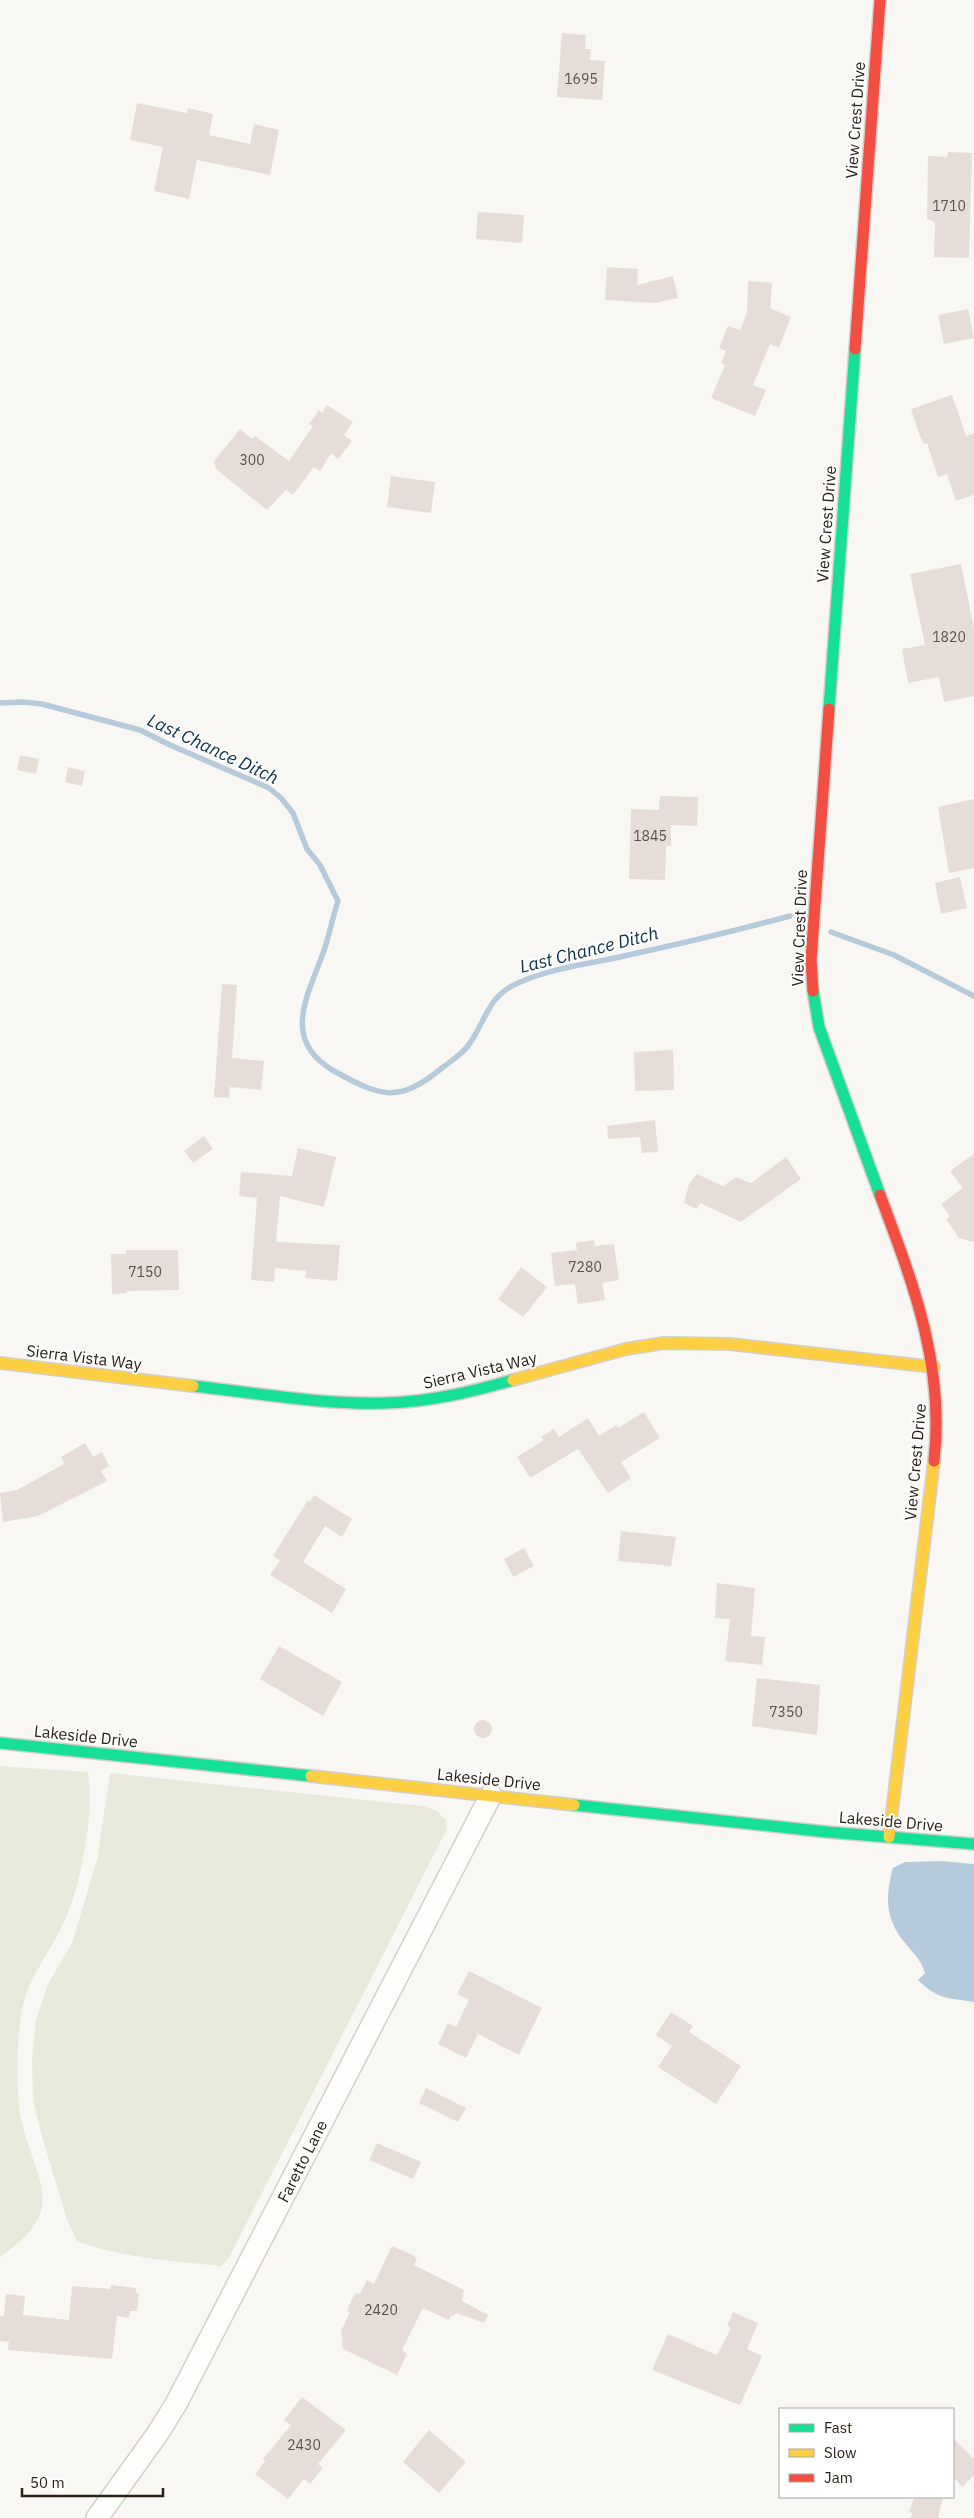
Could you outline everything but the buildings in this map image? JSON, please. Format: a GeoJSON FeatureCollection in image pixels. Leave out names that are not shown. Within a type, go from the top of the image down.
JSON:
{"type":"FeatureCollection","features":[{"type":"Feature","properties":{"kind":"street","name":"View Crest Drive"},"geometry":{"type":"LineString","coordinates":[[880,0],[812,950],[812,995],[819,1027],[918,1295],[928,1332],[934,1368],[937,1403],[936,1442],[889,1837]]}},
{"type":"Feature","properties":{"kind":"street","name":"Sierra Vista Way"},"geometry":{"type":"LineString","coordinates":[[0,1364],[342,1403],[387,1404],[431,1399],[474,1391],[626,1349],[664,1343],[730,1344],[934,1368]]}},
{"type":"Feature","properties":{"kind":"street","name":"Lakeside Drive"},"geometry":{"type":"LineString","coordinates":[[0,1744],[889,1837],[974,1844]]}},
{"type":"Feature","properties":{"kind":"street","name":"Faretto Lane"},"geometry":{"type":"LineString","coordinates":[[97,2518],[158,2433],[176,2404],[491,1795]]}},
{"type":"Feature","properties":{"kind":"shaded area"},"geometry":{"type":"Polygon","coordinates":[[[0,1766],[88,1772],[90,1806],[81,1868],[71,1905],[56,1938],[26,1994],[18,2038],[19,2106],[27,2142],[39,2178],[42,2194],[41,2209],[35,2224],[22,2240],[0,2257],[0,1766]]]}},
{"type":"Feature","properties":{"kind":"shaded area"},"geometry":{"type":"Polygon","coordinates":[[[110,1773],[423,1806],[437,1811],[446,1820],[447,1829],[229,2258],[221,2266],[130,2255],[77,2241],[67,2220],[33,2100],[32,2058],[36,2020],[48,1984],[72,1943],[97,1860],[110,1773]]]}},
{"type":"Feature","properties":{"kind":"water"},"geometry":{"type":"Polygon","coordinates":[[[941,1861],[974,1864],[974,2002],[938,1995],[918,1980],[925,1973],[923,1968],[917,1957],[899,1935],[891,1917],[888,1898],[893,1868],[905,1862],[941,1861]]]}},
{"type":"Feature","properties":{"kind":"waterway","name":"Last Chance Ditch"},"geometry":{"type":"LineString","coordinates":[[0,703],[23,702],[42,704],[140,730],[269,788],[281,798],[293,813],[307,849],[320,865],[338,901],[305,1003],[303,1033],[308,1046],[318,1059],[350,1080],[377,1091],[401,1092],[427,1080],[464,1050],[476,1034],[494,1001],[500,994],[518,983],[557,970],[687,942],[790,916]]}},
{"type":"Feature","properties":{"kind":"waterway","name":"Last Chance Ditch"},"geometry":{"type":"LineString","coordinates":[[831,932],[894,955],[974,996]]}},
{"type":"Feature","properties":{"kind":"traffic: fast"},"geometry":{"type":"LineString","coordinates":[[829,709],[855,349]]}},
{"type":"Feature","properties":{"kind":"traffic: fast"},"geometry":{"type":"LineString","coordinates":[[813,991],[819,1027],[880,1195]]}},
{"type":"Feature","properties":{"kind":"traffic: fast"},"geometry":{"type":"LineString","coordinates":[[193,1386],[290,1398],[386,1403],[450,1396],[513,1380]]}},
{"type":"Feature","properties":{"kind":"traffic: fast"},"geometry":{"type":"LineString","coordinates":[[0,1743],[311,1776]]}},
{"type":"Feature","properties":{"kind":"traffic: fast"},"geometry":{"type":"LineString","coordinates":[[574,1805],[827,1832],[974,1844]]}},
{"type":"Feature","properties":{"kind":"traffic: slow"},"geometry":{"type":"LineString","coordinates":[[513,1380],[626,1349],[664,1343],[730,1344],[934,1367]]}},
{"type":"Feature","properties":{"kind":"traffic: slow"},"geometry":{"type":"LineString","coordinates":[[0,1363],[193,1386]]}},
{"type":"Feature","properties":{"kind":"traffic: slow"},"geometry":{"type":"LineString","coordinates":[[889,1837],[934,1461]]}},
{"type":"Feature","properties":{"kind":"traffic: slow"},"geometry":{"type":"LineString","coordinates":[[311,1776],[574,1805]]}},
{"type":"Feature","properties":{"kind":"traffic: jam"},"geometry":{"type":"LineString","coordinates":[[855,349],[880,0]]}},
{"type":"Feature","properties":{"kind":"traffic: jam"},"geometry":{"type":"LineString","coordinates":[[813,991],[811,960],[829,709]]}},
{"type":"Feature","properties":{"kind":"traffic: jam"},"geometry":{"type":"LineString","coordinates":[[880,1195],[904,1260],[924,1325],[935,1391],[934,1461]]}}]}
